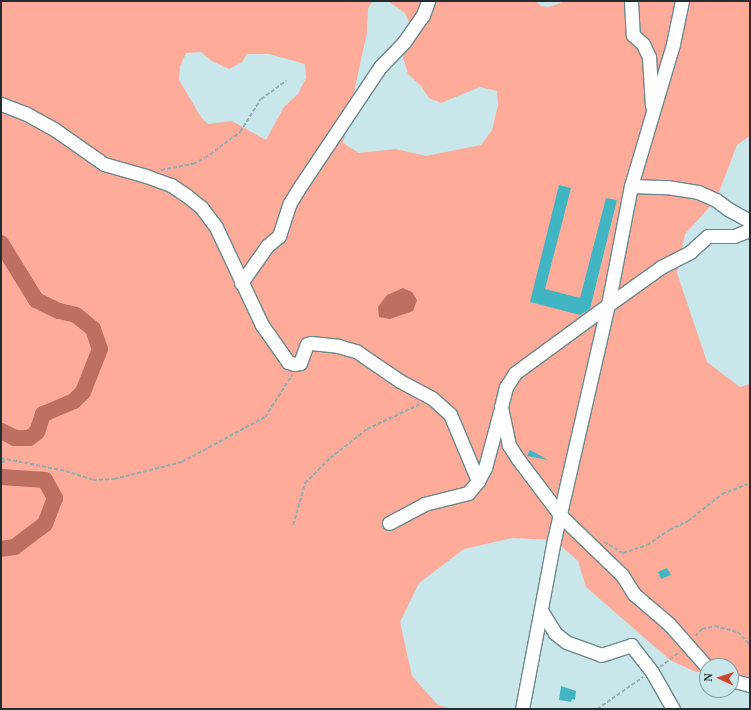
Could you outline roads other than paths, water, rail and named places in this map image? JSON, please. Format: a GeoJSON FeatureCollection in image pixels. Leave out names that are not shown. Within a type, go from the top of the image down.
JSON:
{"type":"FeatureCollection","features":[{"type":"Feature","properties":{"kind":"street"},"geometry":{"type":"LineString","coordinates":[[241,283],[267,246],[279,236],[290,203],[301,185],[380,67],[415,26],[428,1]]}},
{"type":"Feature","properties":{"kind":"street"},"geometry":{"type":"LineString","coordinates":[[631,1],[633,35],[643,44],[649,57],[652,114]]}},
{"type":"Feature","properties":{"kind":"street"},"geometry":{"type":"LineString","coordinates":[[522,709],[561,516],[608,305],[630,186],[673,44],[682,1]]}},
{"type":"Feature","properties":{"kind":"street"},"geometry":{"type":"LineString","coordinates":[[1,104],[25,113],[54,129],[104,164],[171,185],[201,207],[216,227],[262,326],[288,362],[294,364],[300,362],[307,344],[338,346],[356,351],[400,381],[432,398],[450,414],[478,482]]}},
{"type":"Feature","properties":{"kind":"street"},"geometry":{"type":"LineString","coordinates":[[630,186],[667,187],[698,192],[716,200],[728,209],[750,221]]}},
{"type":"Feature","properties":{"kind":"street"},"geometry":{"type":"LineString","coordinates":[[389,523],[424,504],[468,493],[478,482],[492,449],[506,387],[515,373],[661,267],[690,252],[708,236],[734,236],[750,230]]}},
{"type":"Feature","properties":{"kind":"street"},"geometry":{"type":"LineString","coordinates":[[502,407],[509,444],[561,516],[622,575],[634,594],[669,624],[699,659]]}},
{"type":"Feature","properties":{"kind":"street"},"geometry":{"type":"LineString","coordinates":[[542,612],[555,633],[566,642],[601,655],[631,645],[652,672],[673,709]]}},
{"type":"Feature","properties":{"kind":"street"},"geometry":{"type":"LineString","coordinates":[[739,682],[750,685]]}},
{"type":"Feature","properties":{"kind":"waterway"},"geometry":{"type":"LineString","coordinates":[[1,243],[36,300],[59,311],[76,315],[93,329],[100,349],[83,392],[74,401],[43,414],[37,432],[29,438],[15,438],[1,431]]}},
{"type":"Feature","properties":{"kind":"waterway"},"geometry":{"type":"LineString","coordinates":[[1,477],[45,480],[55,498],[45,524],[15,547],[1,549]]}}]}
